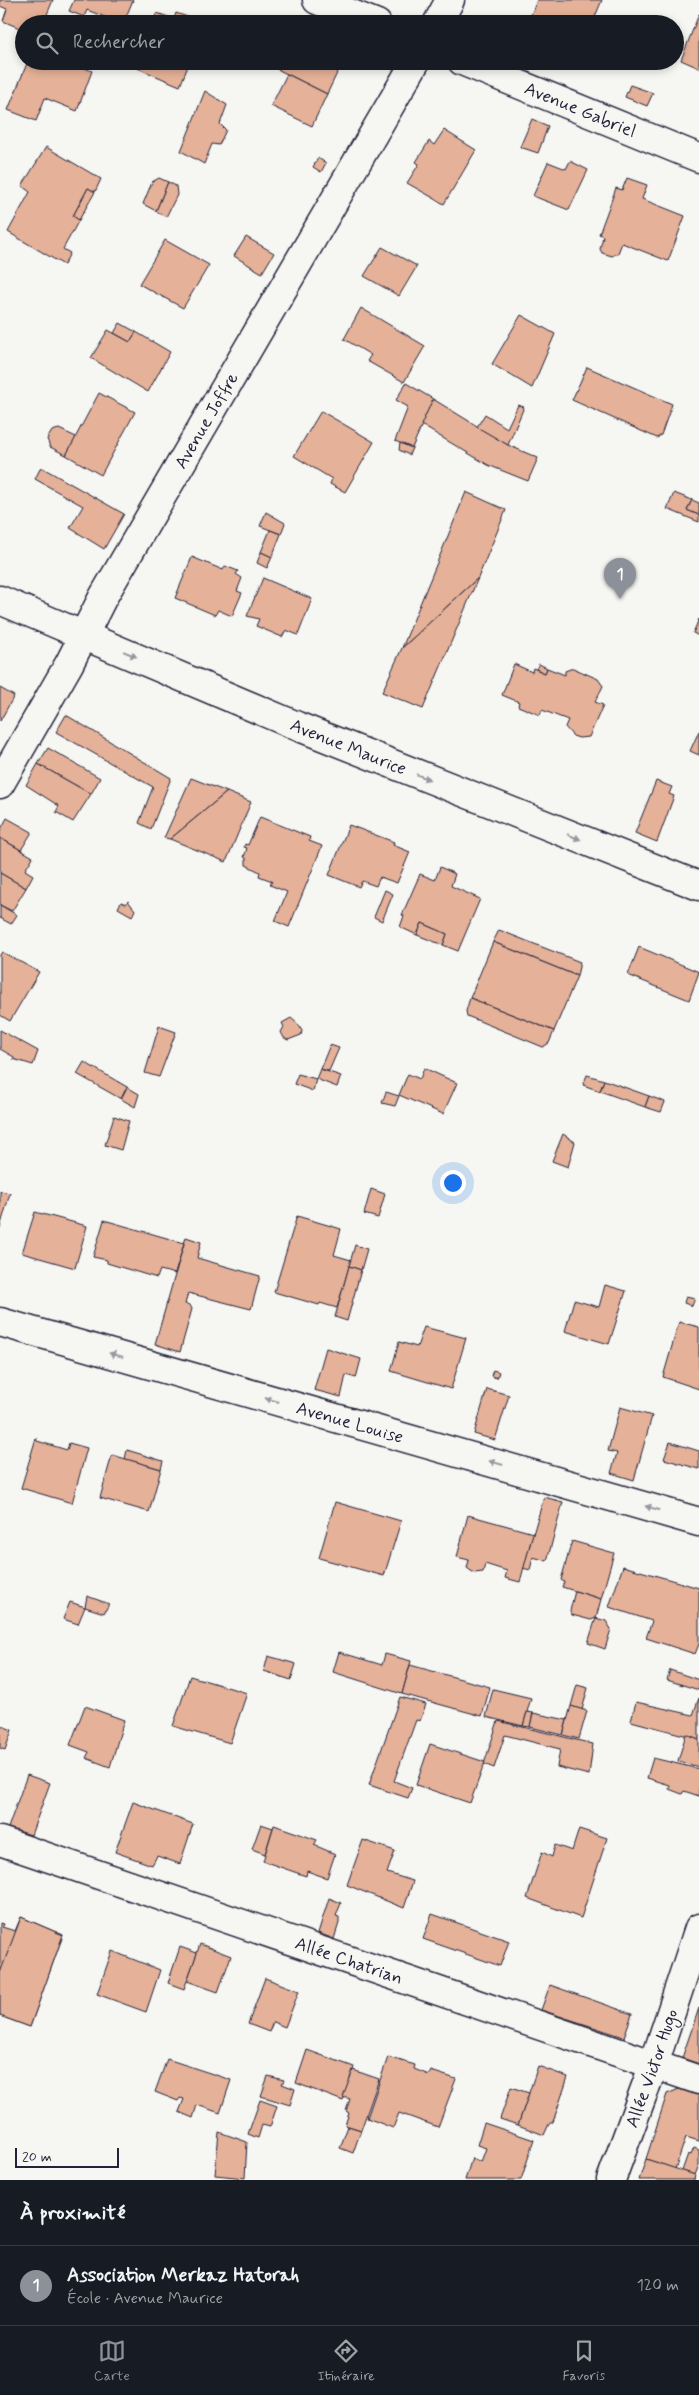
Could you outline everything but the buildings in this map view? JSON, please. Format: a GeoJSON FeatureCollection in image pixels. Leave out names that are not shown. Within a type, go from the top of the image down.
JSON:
{"type":"FeatureCollection","features":[{"type":"Feature","properties":{"kind":"street"},"geometry":{"type":"LineString","coordinates":[[317,0],[354,15]]}},
{"type":"Feature","properties":{"kind":"street"},"geometry":{"type":"LineString","coordinates":[[442,15],[450,0]]}},
{"type":"Feature","properties":{"kind":"street","name":"Avenue Joffre"},"geometry":{"type":"LineString","coordinates":[[0,784],[85,635],[103,597],[411,70]]}},
{"type":"Feature","properties":{"kind":"street","name":"Avenue Gabriel"},"geometry":{"type":"LineString","coordinates":[[484,70],[699,158]]}},
{"type":"Feature","properties":{"kind":"street","name":"Avenue Maurice"},"geometry":{"type":"LineString","coordinates":[[0,600],[297,726],[699,886]]}},
{"type":"Feature","properties":{"kind":"street","name":"Avenue Louise"},"geometry":{"type":"LineString","coordinates":[[0,1322],[699,1522]]}},
{"type":"Feature","properties":{"kind":"street","name":"Allée Chatrian"},"geometry":{"type":"LineString","coordinates":[[0,1841],[699,2080]]}},
{"type":"Feature","properties":{"kind":"street","name":"Allée Victor Hugo"},"geometry":{"type":"LineString","coordinates":[[611,2180],[654,2064],[699,1928]]}},
{"type":"Feature","properties":{"kind":"place","name":"Association Merkaz Hatorah"},"geometry":{"type":"Point","coordinates":[620,599]}}]}
